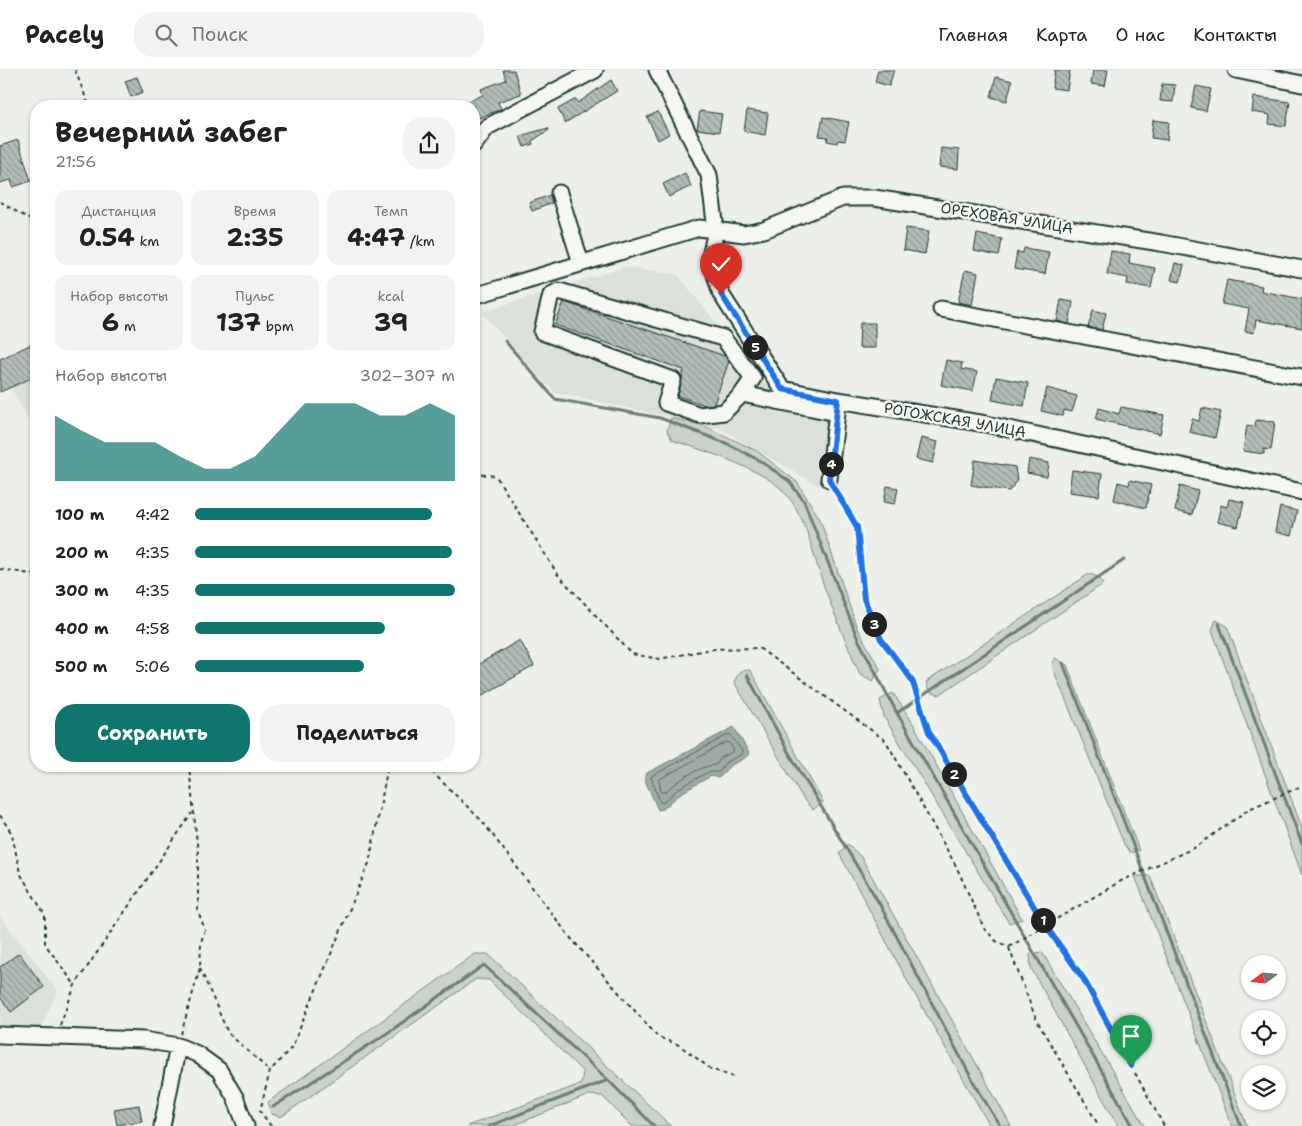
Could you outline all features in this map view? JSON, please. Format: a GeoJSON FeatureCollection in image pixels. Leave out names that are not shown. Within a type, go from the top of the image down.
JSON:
{"type":"FeatureCollection","features":[{"type":"Feature","properties":{"kind":"street"},"geometry":{"type":"LineString","coordinates":[[480,137],[488,127],[595,70]]}},
{"type":"Feature","properties":{"kind":"street","name":"РОГОЖСКАЯ УЛИЦА"},"geometry":{"type":"LineString","coordinates":[[657,70],[709,175],[716,230],[710,258],[721,294],[782,389],[837,407],[986,424],[1302,492]]}},
{"type":"Feature","properties":{"kind":"street"},"geometry":{"type":"LineString","coordinates":[[1236,70],[1302,84]]}},
{"type":"Feature","properties":{"kind":"street"},"geometry":{"type":"LineString","coordinates":[[559,194],[582,263]]}},
{"type":"Feature","properties":{"kind":"street","name":"ОРЕХОВАЯ УЛИЦА"},"geometry":{"type":"LineString","coordinates":[[480,294],[699,228],[730,234],[764,230],[837,200],[874,198],[1161,242],[1302,269]]}},
{"type":"Feature","properties":{"kind":"street"},"geometry":{"type":"LineString","coordinates":[[559,291],[723,338],[753,378],[742,394],[724,412],[700,415],[666,403],[673,380],[542,332],[552,295],[559,291]]}},
{"type":"Feature","properties":{"kind":"street"},"geometry":{"type":"LineString","coordinates":[[942,309],[1302,377]]}},
{"type":"Feature","properties":{"kind":"street"},"geometry":{"type":"LineString","coordinates":[[742,394],[837,407],[829,479]]}},
{"type":"Feature","properties":{"kind":"street"},"geometry":{"type":"LineString","coordinates":[[0,1035],[144,1040],[178,1046],[197,1054],[219,1070],[235,1097],[246,1126]]}},
{"type":"Feature","properties":{"kind":"street"},"geometry":{"type":"LineString","coordinates":[[162,1126],[178,1046]]}},
{"type":"Feature","properties":{"kind":"path"},"geometry":{"type":"LineString","coordinates":[[75,70],[87,100]]}},
{"type":"Feature","properties":{"kind":"path"},"geometry":{"type":"LineString","coordinates":[[0,202],[30,220]]}},
{"type":"Feature","properties":{"kind":"path"},"geometry":{"type":"LineString","coordinates":[[480,475],[496,476],[558,575],[632,654],[659,658],[712,649],[759,648],[886,741],[956,866],[984,928],[996,941],[1009,947],[1036,1019],[1099,1126]]}},
{"type":"Feature","properties":{"kind":"path"},"geometry":{"type":"LineString","coordinates":[[829,479],[857,527],[864,599],[881,639],[912,680],[929,732],[1045,925],[1083,978],[1164,1126]]}},
{"type":"Feature","properties":{"kind":"path"},"geometry":{"type":"LineString","coordinates":[[0,569],[30,574]]}},
{"type":"Feature","properties":{"kind":"path"},"geometry":{"type":"LineString","coordinates":[[178,1046],[200,968],[200,942],[204,930],[198,911],[198,853],[192,814],[189,772]]}},
{"type":"Feature","properties":{"kind":"path"},"geometry":{"type":"LineString","coordinates":[[271,1126],[260,1111],[270,1071],[292,1047],[368,863],[387,772]]}},
{"type":"Feature","properties":{"kind":"path"},"geometry":{"type":"LineString","coordinates":[[432,772],[482,820],[569,936],[658,1037],[679,1045],[711,1068],[737,1078]]}},
{"type":"Feature","properties":{"kind":"path"},"geometry":{"type":"LineString","coordinates":[[1009,947],[1121,881],[1196,847],[1249,809],[1302,786]]}},
{"type":"Feature","properties":{"kind":"path"},"geometry":{"type":"LineString","coordinates":[[0,814],[12,834],[20,873],[45,914],[46,944],[75,985]]}},
{"type":"Feature","properties":{"kind":"path"},"geometry":{"type":"LineString","coordinates":[[56,1037],[75,985],[192,814]]}},
{"type":"Feature","properties":{"kind":"path"},"geometry":{"type":"LineString","coordinates":[[200,968],[228,1033],[270,1071]]}},
{"type":"Feature","properties":{"kind":"shaded area"},"geometry":{"type":"Polygon","coordinates":[[[625,267],[677,274],[775,396],[832,412],[819,486],[719,428],[554,392],[481,312],[625,267]]]}},
{"type":"Feature","properties":{"kind":"shaded area"},"geometry":{"type":"Polygon","coordinates":[[[30,379],[30,419],[28,420],[11,387],[30,379]]]}},
{"type":"Feature","properties":{"kind":"shaded area"},"geometry":{"type":"Polygon","coordinates":[[[671,418],[705,426],[757,451],[797,482],[820,519],[857,628],[880,669],[873,681],[860,674],[828,597],[808,534],[788,497],[769,480],[743,466],[672,440],[667,431],[671,418]]]}},
{"type":"Feature","properties":{"kind":"shaded area"},"geometry":{"type":"Polygon","coordinates":[[[1089,574],[1099,577],[1103,584],[939,695],[929,692],[926,682],[1089,574]]]}},
{"type":"Feature","properties":{"kind":"shaded area"},"geometry":{"type":"Polygon","coordinates":[[[1216,620],[1227,626],[1302,828],[1302,875],[1212,630],[1216,620]]]}},
{"type":"Feature","properties":{"kind":"shaded area"},"geometry":{"type":"Polygon","coordinates":[[[1055,658],[1067,665],[1139,850],[1130,853],[1124,844],[1052,666],[1055,658]]]}},
{"type":"Feature","properties":{"kind":"shaded area"},"geometry":{"type":"Polygon","coordinates":[[[750,670],[823,802],[813,810],[804,800],[734,682],[740,671],[750,670]]]}},
{"type":"Feature","properties":{"kind":"shaded area"},"geometry":{"type":"Polygon","coordinates":[[[893,693],[911,720],[1022,919],[1009,923],[884,717],[880,700],[893,693]]]}},
{"type":"Feature","properties":{"kind":"shaded area"},"geometry":{"type":"Polygon","coordinates":[[[848,844],[861,857],[1011,1126],[990,1126],[908,982],[839,853],[848,844]]]}},
{"type":"Feature","properties":{"kind":"shaded area"},"geometry":{"type":"Polygon","coordinates":[[[1135,876],[1150,876],[1247,1126],[1232,1126],[1135,876]]]}},
{"type":"Feature","properties":{"kind":"shaded area"},"geometry":{"type":"Polygon","coordinates":[[[0,916],[58,991],[41,1027],[0,1026],[0,916]]]}},
{"type":"Feature","properties":{"kind":"shaded area"},"geometry":{"type":"Polygon","coordinates":[[[1042,952],[1145,1126],[1118,1126],[1031,968],[1030,954],[1042,952]]]}},
{"type":"Feature","properties":{"kind":"shaded area"},"geometry":{"type":"Polygon","coordinates":[[[475,954],[488,954],[671,1126],[632,1126],[602,1096],[589,1095],[512,1126],[467,1126],[581,1084],[583,1072],[489,980],[476,979],[281,1117],[272,1114],[268,1102],[475,954]]]}},
{"type":"Feature","properties":{"kind":"water"},"geometry":{"type":"Polygon","coordinates":[[[734,727],[749,753],[747,756],[727,768],[720,777],[711,776],[681,793],[663,809],[658,810],[644,778],[647,773],[734,727]]]}},
{"type":"Feature","properties":{"kind":"building"},"geometry":{"type":"Polygon","coordinates":[[[503,70],[514,70],[521,94],[498,102],[501,109],[480,118],[480,100],[471,100],[483,95],[481,89],[506,80],[503,70]]]}},
{"type":"Feature","properties":{"kind":"building"},"geometry":{"type":"Polygon","coordinates":[[[878,70],[894,70],[889,86],[875,82],[878,70]]]}},
{"type":"Feature","properties":{"kind":"building"},"geometry":{"type":"Polygon","coordinates":[[[1055,70],[1070,70],[1067,90],[1052,88],[1055,70]]]}},
{"type":"Feature","properties":{"kind":"building"},"geometry":{"type":"Polygon","coordinates":[[[1093,70],[1108,70],[1105,86],[1091,84],[1093,70]]]}},
{"type":"Feature","properties":{"kind":"building"},"geometry":{"type":"Polygon","coordinates":[[[137,77],[143,92],[131,97],[125,81],[137,77]]]}},
{"type":"Feature","properties":{"kind":"building"},"geometry":{"type":"Polygon","coordinates":[[[996,77],[1012,81],[1007,101],[991,97],[996,77]]]}},
{"type":"Feature","properties":{"kind":"building"},"geometry":{"type":"Polygon","coordinates":[[[611,80],[617,91],[565,123],[558,109],[576,99],[578,103],[611,80]]]}},
{"type":"Feature","properties":{"kind":"building"},"geometry":{"type":"Polygon","coordinates":[[[1162,84],[1175,85],[1173,102],[1160,101],[1162,84]]]}},
{"type":"Feature","properties":{"kind":"building"},"geometry":{"type":"Polygon","coordinates":[[[1196,86],[1211,89],[1206,111],[1191,108],[1196,86]]]}},
{"type":"Feature","properties":{"kind":"building"},"geometry":{"type":"Polygon","coordinates":[[[1254,97],[1290,102],[1286,126],[1269,124],[1270,115],[1252,112],[1254,97]]]}},
{"type":"Feature","properties":{"kind":"building"},"geometry":{"type":"Polygon","coordinates":[[[747,110],[768,113],[765,135],[744,131],[747,110]]]}},
{"type":"Feature","properties":{"kind":"building"},"geometry":{"type":"Polygon","coordinates":[[[700,111],[722,114],[719,132],[697,129],[700,111]]]}},
{"type":"Feature","properties":{"kind":"building"},"geometry":{"type":"Polygon","coordinates":[[[658,112],[669,134],[658,140],[647,117],[658,112]]]}},
{"type":"Feature","properties":{"kind":"building"},"geometry":{"type":"Polygon","coordinates":[[[823,117],[849,122],[845,141],[838,140],[837,143],[827,141],[828,137],[819,136],[823,117]]]}},
{"type":"Feature","properties":{"kind":"building"},"geometry":{"type":"Polygon","coordinates":[[[1153,120],[1169,122],[1167,140],[1151,138],[1153,120]]]}},
{"type":"Feature","properties":{"kind":"building"},"geometry":{"type":"Polygon","coordinates":[[[548,128],[549,130],[532,141],[533,144],[524,147],[520,136],[548,128]]]}},
{"type":"Feature","properties":{"kind":"building"},"geometry":{"type":"Polygon","coordinates":[[[18,140],[30,181],[13,187],[11,180],[0,183],[0,146],[18,140]]]}},
{"type":"Feature","properties":{"kind":"building"},"geometry":{"type":"Polygon","coordinates":[[[941,148],[959,150],[958,169],[939,167],[941,148]]]}},
{"type":"Feature","properties":{"kind":"building"},"geometry":{"type":"Polygon","coordinates":[[[685,173],[691,186],[669,197],[663,184],[685,173]]]}},
{"type":"Feature","properties":{"kind":"building"},"geometry":{"type":"Polygon","coordinates":[[[550,195],[552,203],[532,211],[529,203],[550,195]]]}},
{"type":"Feature","properties":{"kind":"building"},"geometry":{"type":"Polygon","coordinates":[[[906,228],[929,231],[925,254],[903,250],[906,228]]]}},
{"type":"Feature","properties":{"kind":"building"},"geometry":{"type":"Polygon","coordinates":[[[977,234],[1002,239],[999,256],[974,251],[977,234]]]}},
{"type":"Feature","properties":{"kind":"building"},"geometry":{"type":"Polygon","coordinates":[[[1024,248],[1049,252],[1045,274],[1014,269],[1017,252],[1023,253],[1024,248]]]}},
{"type":"Feature","properties":{"kind":"building"},"geometry":{"type":"Polygon","coordinates":[[[1111,251],[1130,254],[1129,263],[1155,268],[1151,288],[1127,284],[1128,278],[1107,274],[1111,251]]]}},
{"type":"Feature","properties":{"kind":"building"},"geometry":{"type":"Polygon","coordinates":[[[1175,263],[1184,265],[1180,282],[1171,280],[1175,263]]]}},
{"type":"Feature","properties":{"kind":"building"},"geometry":{"type":"Polygon","coordinates":[[[965,270],[978,273],[972,305],[958,302],[965,270]]]}},
{"type":"Feature","properties":{"kind":"building"},"geometry":{"type":"Polygon","coordinates":[[[1227,280],[1262,286],[1261,291],[1302,299],[1302,328],[1256,320],[1254,333],[1245,331],[1249,309],[1222,304],[1227,280]]]}},
{"type":"Feature","properties":{"kind":"building"},"geometry":{"type":"Polygon","coordinates":[[[1061,300],[1073,302],[1069,324],[1057,321],[1061,300]]]}},
{"type":"Feature","properties":{"kind":"building"},"geometry":{"type":"Polygon","coordinates":[[[564,302],[725,356],[729,361],[714,404],[705,405],[678,396],[684,370],[555,325],[564,302]]]}},
{"type":"Feature","properties":{"kind":"building"},"geometry":{"type":"Polygon","coordinates":[[[1093,310],[1106,313],[1102,330],[1088,327],[1093,310]]]}},
{"type":"Feature","properties":{"kind":"building"},"geometry":{"type":"Polygon","coordinates":[[[860,323],[875,323],[875,348],[859,348],[860,323]]]}},
{"type":"Feature","properties":{"kind":"building"},"geometry":{"type":"Polygon","coordinates":[[[30,345],[30,379],[0,392],[0,359],[30,345]]]}},
{"type":"Feature","properties":{"kind":"building"},"geometry":{"type":"Polygon","coordinates":[[[946,360],[962,363],[961,369],[977,372],[973,391],[941,385],[946,360]]]}},
{"type":"Feature","properties":{"kind":"building"},"geometry":{"type":"Polygon","coordinates":[[[996,377],[1028,383],[1024,406],[992,400],[996,377]]]}},
{"type":"Feature","properties":{"kind":"building"},"geometry":{"type":"Polygon","coordinates":[[[1047,388],[1077,396],[1072,412],[1064,410],[1063,416],[1041,411],[1047,388]]]}},
{"type":"Feature","properties":{"kind":"building"},"geometry":{"type":"Polygon","coordinates":[[[1121,407],[1164,415],[1160,434],[1096,419],[1099,408],[1119,414],[1121,407]]]}},
{"type":"Feature","properties":{"kind":"building"},"geometry":{"type":"Polygon","coordinates":[[[1202,408],[1221,412],[1215,438],[1189,432],[1192,419],[1199,421],[1202,408]]]}},
{"type":"Feature","properties":{"kind":"building"},"geometry":{"type":"Polygon","coordinates":[[[1256,420],[1275,422],[1271,450],[1264,449],[1264,454],[1243,451],[1247,425],[1255,427],[1256,420]]]}},
{"type":"Feature","properties":{"kind":"building"},"geometry":{"type":"Polygon","coordinates":[[[921,438],[938,442],[933,463],[916,459],[921,438]]]}},
{"type":"Feature","properties":{"kind":"building"},"geometry":{"type":"Polygon","coordinates":[[[1029,459],[1049,463],[1047,477],[1027,473],[1029,459]]]}},
{"type":"Feature","properties":{"kind":"building"},"geometry":{"type":"Polygon","coordinates":[[[975,460],[1015,467],[1017,481],[1009,491],[971,485],[975,460]]]}},
{"type":"Feature","properties":{"kind":"building"},"geometry":{"type":"Polygon","coordinates":[[[1072,470],[1102,474],[1099,496],[1069,492],[1072,470]]]}},
{"type":"Feature","properties":{"kind":"building"},"geometry":{"type":"Polygon","coordinates":[[[1130,480],[1151,485],[1146,508],[1114,500],[1118,482],[1129,485],[1130,480]]]}},
{"type":"Feature","properties":{"kind":"building"},"geometry":{"type":"Polygon","coordinates":[[[887,486],[898,488],[895,504],[884,502],[887,486]]]}},
{"type":"Feature","properties":{"kind":"building"},"geometry":{"type":"Polygon","coordinates":[[[1180,486],[1198,491],[1192,515],[1175,511],[1180,486]]]}},
{"type":"Feature","properties":{"kind":"building"},"geometry":{"type":"Polygon","coordinates":[[[1229,499],[1244,502],[1238,527],[1217,522],[1221,505],[1227,507],[1229,499]]]}},
{"type":"Feature","properties":{"kind":"building"},"geometry":{"type":"Polygon","coordinates":[[[1280,507],[1297,511],[1291,536],[1275,532],[1280,507]]]}},
{"type":"Feature","properties":{"kind":"building"},"geometry":{"type":"Polygon","coordinates":[[[520,640],[534,666],[480,697],[480,663],[520,640]]]}},
{"type":"Feature","properties":{"kind":"building"},"geometry":{"type":"Polygon","coordinates":[[[19,953],[44,987],[11,1012],[0,997],[0,967],[19,953]]]}},
{"type":"Feature","properties":{"kind":"building"},"geometry":{"type":"Polygon","coordinates":[[[139,1105],[142,1121],[117,1125],[114,1109],[139,1105]]]}},
{"type":"Feature","properties":{"kind":"waterway"},"geometry":{"type":"LineString","coordinates":[[505,341],[555,399],[660,418],[728,444],[762,462],[789,481],[804,501],[857,637],[897,713],[1133,1126]]}},
{"type":"Feature","properties":{"kind":"waterway"},"geometry":{"type":"LineString","coordinates":[[897,713],[1124,560]]}},
{"type":"Feature","properties":{"kind":"waterway"},"geometry":{"type":"LineString","coordinates":[[1219,624],[1302,844]]}},
{"type":"Feature","properties":{"kind":"waterway"},"geometry":{"type":"LineString","coordinates":[[1063,663],[1241,1126]]}},
{"type":"Feature","properties":{"kind":"waterway"},"geometry":{"type":"LineString","coordinates":[[747,675],[789,753],[879,903],[973,1081],[1000,1126]]}},
{"type":"Feature","properties":{"kind":"waterway"},"geometry":{"type":"LineString","coordinates":[[273,1107],[386,1034],[484,965],[608,1080],[654,1126]]}},
{"type":"Feature","properties":{"kind":"waterway"},"geometry":{"type":"LineString","coordinates":[[489,1126],[608,1080]]}},
{"type":"Feature","properties":{"kind":"route"},"geometry":{"type":"LineString","coordinates":[[721,294],[782,389],[838,400],[829,479],[857,527],[864,599],[881,639],[912,680],[929,732],[1045,925],[1083,978],[1131,1066]]}}]}
